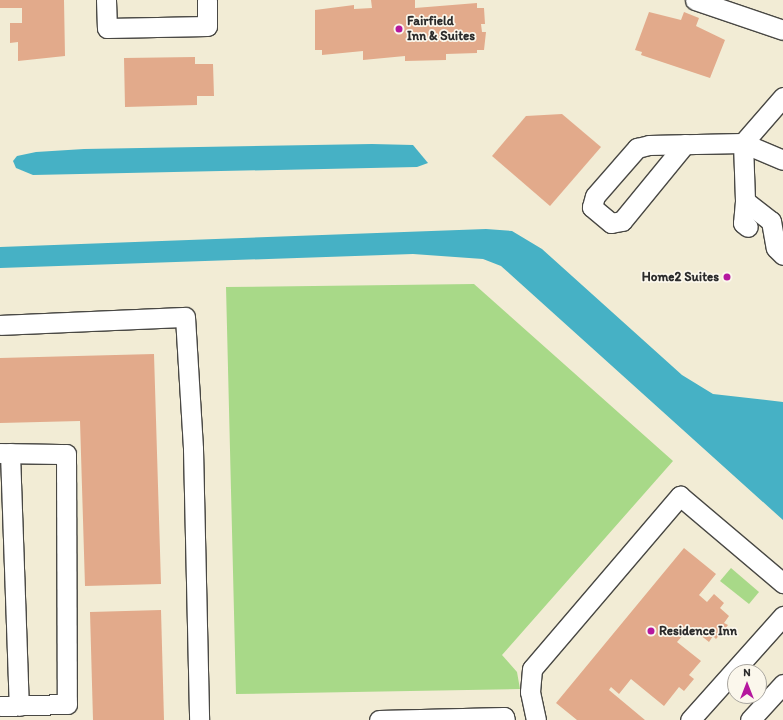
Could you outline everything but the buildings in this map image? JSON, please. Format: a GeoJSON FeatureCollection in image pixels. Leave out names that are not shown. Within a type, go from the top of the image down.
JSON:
{"type":"FeatureCollection","features":[{"type":"Feature","properties":{"kind":"street"},"geometry":{"type":"LineString","coordinates":[[106,0],[107,28],[207,26],[207,0]]}},
{"type":"Feature","properties":{"kind":"street"},"geometry":{"type":"LineString","coordinates":[[695,0],[783,30]]}},
{"type":"Feature","properties":{"kind":"street"},"geometry":{"type":"LineString","coordinates":[[780,251],[743,223],[745,201],[743,143],[783,96]]}},
{"type":"Feature","properties":{"kind":"street"},"geometry":{"type":"LineString","coordinates":[[685,144],[622,221],[610,223],[592,207],[595,196],[637,148],[685,144],[743,143],[783,160]]}},
{"type":"Feature","properties":{"kind":"street"},"geometry":{"type":"LineString","coordinates":[[745,201],[771,221],[780,251]]}},
{"type":"Feature","properties":{"kind":"street"},"geometry":{"type":"LineString","coordinates":[[0,325],[185,317],[193,449],[199,720]]}},
{"type":"Feature","properties":{"kind":"street"},"geometry":{"type":"LineString","coordinates":[[0,706],[19,706],[67,704],[66,454],[5,453],[19,706]]}},
{"type":"Feature","properties":{"kind":"street"},"geometry":{"type":"LineString","coordinates":[[536,720],[530,692],[532,670],[680,496],[783,583]]}},
{"type":"Feature","properties":{"kind":"street"},"geometry":{"type":"LineString","coordinates":[[690,720],[783,616]]}},
{"type":"Feature","properties":{"kind":"street"},"geometry":{"type":"LineString","coordinates":[[750,720],[783,684]]}},
{"type":"Feature","properties":{"kind":"street"},"geometry":{"type":"LineString","coordinates":[[379,720],[504,720]]}},
{"type":"Feature","properties":{"kind":"green space"},"geometry":{"type":"Polygon","coordinates":[[[474,284],[673,461],[502,655],[517,672],[520,689],[236,694],[226,287],[474,284]]]}},
{"type":"Feature","properties":{"kind":"green space"},"geometry":{"type":"Polygon","coordinates":[[[731,568],[759,592],[749,604],[720,581],[731,568]]]}},
{"type":"Feature","properties":{"kind":"water"},"geometry":{"type":"Polygon","coordinates":[[[372,144],[413,145],[428,163],[417,167],[33,175],[16,168],[13,161],[17,156],[36,152],[84,149],[372,144]]]}},
{"type":"Feature","properties":{"kind":"water"},"geometry":{"type":"Polygon","coordinates":[[[486,229],[512,231],[542,249],[682,375],[713,394],[783,402],[783,520],[501,266],[483,259],[413,254],[0,268],[0,247],[486,229]]]}},
{"type":"Feature","properties":{"kind":"place","name":"Fairfield Inn & Suites"},"geometry":{"type":"Point","coordinates":[399,29]}},
{"type":"Feature","properties":{"kind":"place","name":"Home2 Suites"},"geometry":{"type":"Point","coordinates":[727,277]}},
{"type":"Feature","properties":{"kind":"place","name":"Residence Inn"},"geometry":{"type":"Point","coordinates":[651,631]}}]}
